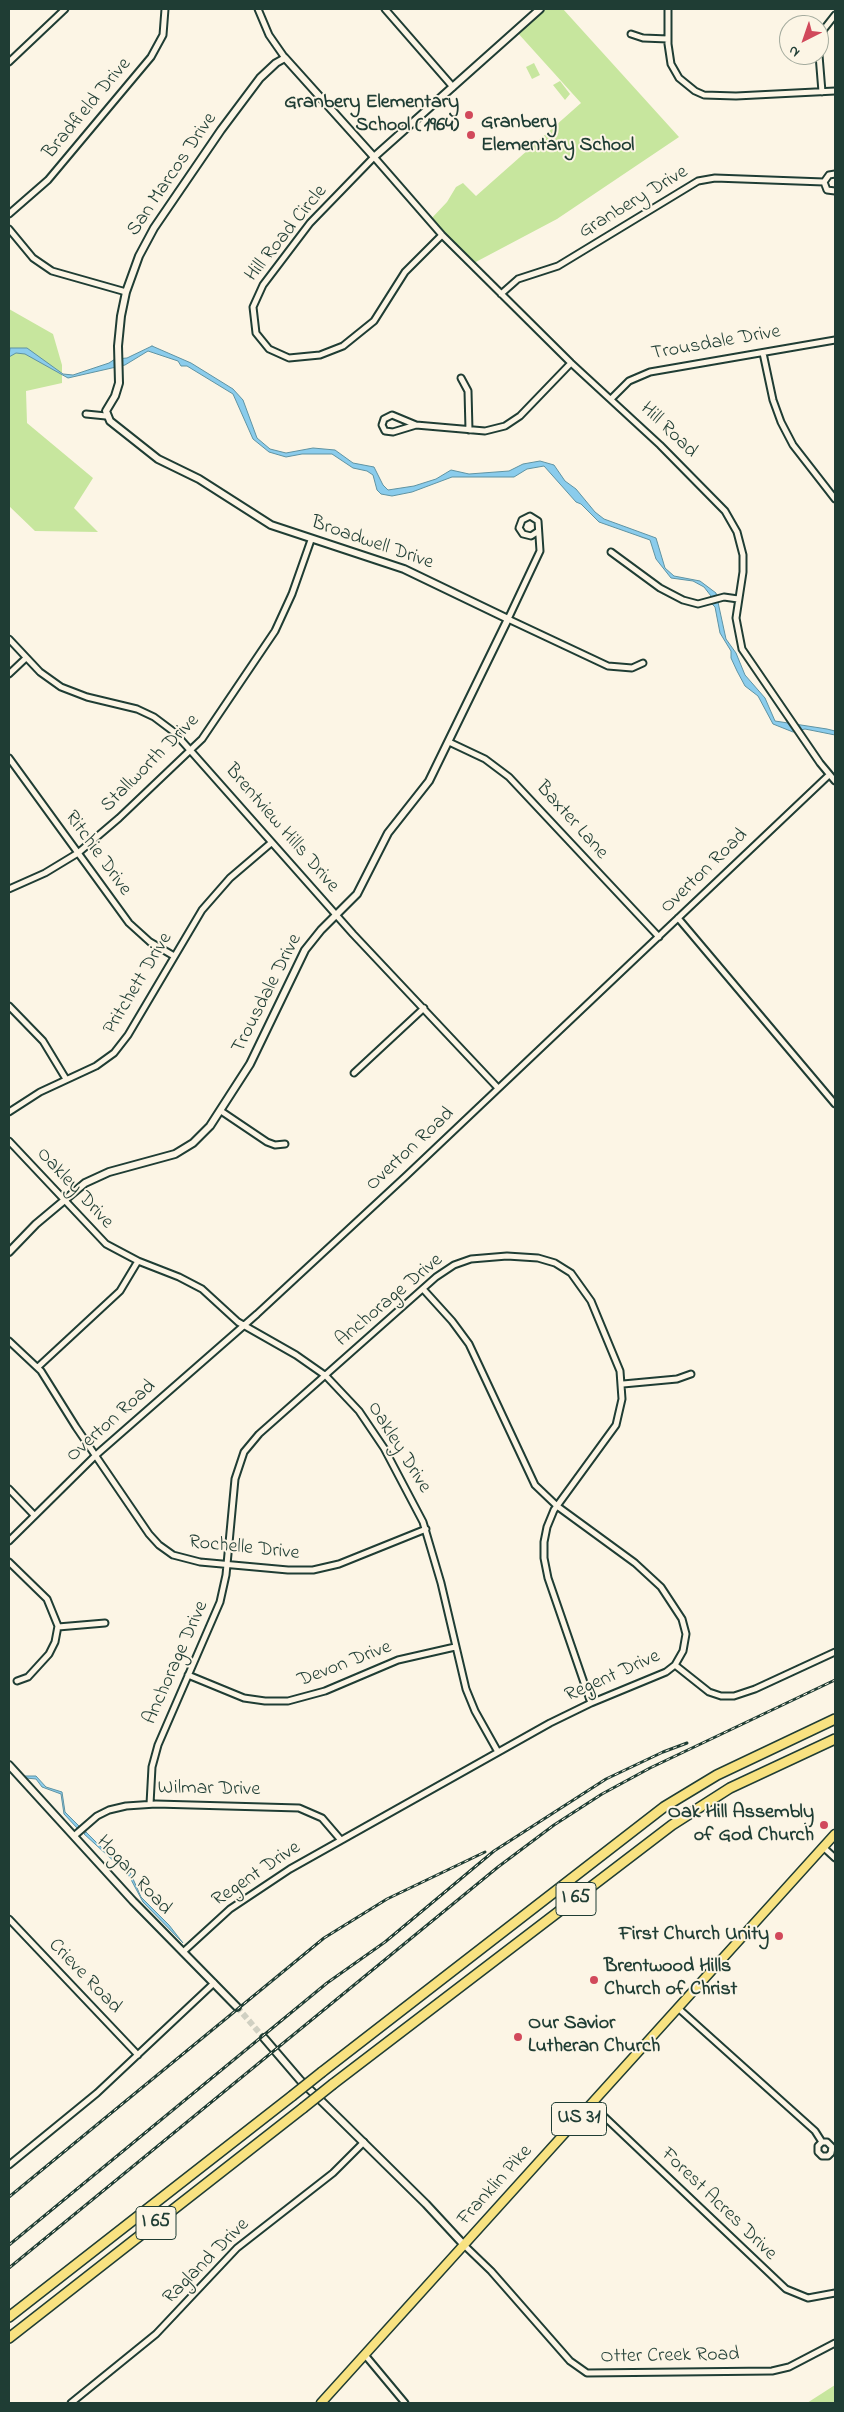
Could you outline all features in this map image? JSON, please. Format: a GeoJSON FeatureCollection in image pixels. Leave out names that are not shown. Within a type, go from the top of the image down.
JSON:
{"type":"FeatureCollection","features":[{"type":"Feature","properties":{"kind":"highway","name":"I 65"},"geometry":{"type":"LineString","coordinates":[[9,2317],[664,1807],[717,1775],[835,1719]]}},
{"type":"Feature","properties":{"kind":"highway","name":"I 65"},"geometry":{"type":"LineString","coordinates":[[9,2338],[332,2084],[672,1825],[730,1788],[835,1739]]}},
{"type":"Feature","properties":{"kind":"main road","name":"Franklin Pike"},"geometry":{"type":"LineString","coordinates":[[321,2403],[592,2106],[835,1834]]}},
{"type":"Feature","properties":{"kind":"street"},"geometry":{"type":"LineString","coordinates":[[9,62],[65,9]]}},
{"type":"Feature","properties":{"kind":"street","name":"Bradfield Drive"},"geometry":{"type":"LineString","coordinates":[[9,214],[48,180],[154,52],[164,31],[166,9]]}},
{"type":"Feature","properties":{"kind":"street","name":"Hill Road"},"geometry":{"type":"LineString","coordinates":[[258,9],[269,35],[285,58],[442,235],[709,494],[730,519],[737,532],[743,555],[743,572],[736,623],[742,649],[750,663],[835,781]]}},
{"type":"Feature","properties":{"kind":"street"},"geometry":{"type":"LineString","coordinates":[[385,9],[453,87]]}},
{"type":"Feature","properties":{"kind":"street"},"geometry":{"type":"LineString","coordinates":[[374,157],[540,9]]}},
{"type":"Feature","properties":{"kind":"street"},"geometry":{"type":"LineString","coordinates":[[668,9],[668,55],[676,74],[686,86],[698,93],[745,96],[835,91]]}},
{"type":"Feature","properties":{"kind":"street"},"geometry":{"type":"LineString","coordinates":[[631,34],[643,38],[668,39]]}},
{"type":"Feature","properties":{"kind":"street","name":"San Marcos Drive"},"geometry":{"type":"LineString","coordinates":[[106,415],[106,410],[118,390],[120,327],[126,292],[147,241],[179,190],[260,78],[269,68],[285,58]]}},
{"type":"Feature","properties":{"kind":"street"},"geometry":{"type":"LineString","coordinates":[[820,65],[822,92]]}},
{"type":"Feature","properties":{"kind":"street","name":"Hill Road Circle"},"geometry":{"type":"LineString","coordinates":[[374,157],[310,223],[258,293],[253,307],[253,321],[256,333],[265,345],[280,355],[295,358],[326,353],[348,342],[374,321],[405,272],[442,235]]}},
{"type":"Feature","properties":{"kind":"street"},"geometry":{"type":"LineString","coordinates":[[835,174],[829,175],[824,182],[828,190],[835,191]]}},
{"type":"Feature","properties":{"kind":"street","name":"Granbery Drive"},"geometry":{"type":"LineString","coordinates":[[501,294],[518,279],[558,266],[698,181],[715,178],[824,182]]}},
{"type":"Feature","properties":{"kind":"street"},"geometry":{"type":"LineString","coordinates":[[9,229],[33,258],[52,271],[126,292]]}},
{"type":"Feature","properties":{"kind":"street","name":"Trousdale Drive"},"geometry":{"type":"LineString","coordinates":[[611,398],[629,381],[645,373],[835,340]]}},
{"type":"Feature","properties":{"kind":"street"},"geometry":{"type":"LineString","coordinates":[[763,352],[772,400],[785,431],[835,499]]}},
{"type":"Feature","properties":{"kind":"street"},"geometry":{"type":"LineString","coordinates":[[416,425],[393,432],[385,431],[382,425],[384,418],[392,416],[416,425],[469,430],[492,430],[511,423],[571,362]]}},
{"type":"Feature","properties":{"kind":"street"},"geometry":{"type":"LineString","coordinates":[[461,378],[468,389],[469,430]]}},
{"type":"Feature","properties":{"kind":"street"},"geometry":{"type":"LineString","coordinates":[[86,414],[106,415]]}},
{"type":"Feature","properties":{"kind":"street","name":"Broadwell Drive"},"geometry":{"type":"LineString","coordinates":[[106,415],[132,440],[158,459],[200,479],[265,522],[311,540],[404,569],[608,666],[632,668],[643,663]]}},
{"type":"Feature","properties":{"kind":"street"},"geometry":{"type":"LineString","coordinates":[[508,619],[540,555],[541,544],[537,532]]}},
{"type":"Feature","properties":{"kind":"street","name":"Stallworth Drive"},"geometry":{"type":"LineString","coordinates":[[9,889],[50,871],[78,853],[110,826],[191,750],[215,722],[275,631],[292,594],[311,540]]}},
{"type":"Feature","properties":{"kind":"street"},"geometry":{"type":"LineString","coordinates":[[611,552],[674,596],[695,603],[727,596],[738,599]]}},
{"type":"Feature","properties":{"kind":"street","name":"Trousdale Drive"},"geometry":{"type":"LineString","coordinates":[[9,1252],[63,1200],[82,1185],[98,1176],[159,1160],[182,1151],[202,1135],[221,1111],[255,1054],[302,955],[317,934],[360,891],[386,836],[426,787],[508,619]]}},
{"type":"Feature","properties":{"kind":"street","name":"Brentview Hills Drive"},"geometry":{"type":"LineString","coordinates":[[9,639],[46,677],[68,690],[86,697],[132,708],[154,717],[168,727],[191,750],[337,916],[498,1088]]}},
{"type":"Feature","properties":{"kind":"street"},"geometry":{"type":"LineString","coordinates":[[9,674],[26,658]]}},
{"type":"Feature","properties":{"kind":"street","name":"Baxter Lane"},"geometry":{"type":"LineString","coordinates":[[449,742],[485,759],[509,777],[658,937]]}},
{"type":"Feature","properties":{"kind":"street","name":"Ritchie Drive"},"geometry":{"type":"LineString","coordinates":[[9,758],[135,929],[150,942],[174,956]]}},
{"type":"Feature","properties":{"kind":"street","name":"Overton Road"},"geometry":{"type":"LineString","coordinates":[[9,1541],[96,1455],[244,1325],[829,775]]}},
{"type":"Feature","properties":{"kind":"street","name":"Pritchett Drive"},"geometry":{"type":"LineString","coordinates":[[9,1112],[35,1095],[101,1063],[118,1049],[198,915],[218,891],[272,842]]}},
{"type":"Feature","properties":{"kind":"street"},"geometry":{"type":"LineString","coordinates":[[678,918],[835,1104]]}},
{"type":"Feature","properties":{"kind":"street"},"geometry":{"type":"LineString","coordinates":[[9,1006],[47,1046],[66,1079]]}},
{"type":"Feature","properties":{"kind":"street"},"geometry":{"type":"LineString","coordinates":[[354,1073],[424,1008]]}},
{"type":"Feature","properties":{"kind":"street"},"geometry":{"type":"LineString","coordinates":[[221,1111],[266,1142],[275,1145],[285,1144]]}},
{"type":"Feature","properties":{"kind":"street","name":"Oakley Drive"},"geometry":{"type":"LineString","coordinates":[[9,1140],[106,1244],[138,1261],[179,1277],[202,1289],[244,1325],[326,1376],[356,1406],[371,1427],[410,1495],[426,1529],[441,1583],[455,1647],[472,1704],[498,1752]]}},
{"type":"Feature","properties":{"kind":"street","name":"Anchorage Drive"},"geometry":{"type":"LineString","coordinates":[[150,1804],[156,1750],[218,1610],[227,1565],[235,1479],[242,1456],[254,1439],[423,1289],[450,1267],[471,1259],[496,1256],[538,1258],[555,1263],[573,1274],[585,1291],[617,1361],[623,1384],[621,1407],[614,1428],[557,1506],[546,1531],[544,1558],[567,1637],[591,1703]]}},
{"type":"Feature","properties":{"kind":"street"},"geometry":{"type":"LineString","coordinates":[[38,1367],[120,1291],[138,1261]]}},
{"type":"Feature","properties":{"kind":"street","name":"Regent Drive"},"geometry":{"type":"LineString","coordinates":[[183,1952],[218,1919],[242,1900],[340,1839],[591,1703],[655,1678],[675,1665],[683,1650],[686,1634],[682,1619],[673,1602],[641,1568],[557,1506],[540,1491],[529,1475],[466,1340],[452,1321],[423,1289]]}},
{"type":"Feature","properties":{"kind":"street","name":"Rochelle Drive"},"geometry":{"type":"LineString","coordinates":[[9,1341],[38,1367],[149,1534],[161,1547],[188,1560],[288,1570],[313,1570],[338,1564],[426,1529]]}},
{"type":"Feature","properties":{"kind":"street"},"geometry":{"type":"LineString","coordinates":[[623,1384],[677,1379],[691,1374]]}},
{"type":"Feature","properties":{"kind":"street"},"geometry":{"type":"LineString","coordinates":[[9,1489],[34,1515]]}},
{"type":"Feature","properties":{"kind":"street"},"geometry":{"type":"LineString","coordinates":[[9,1562],[47,1599],[56,1617],[58,1627],[56,1642],[49,1654],[30,1675],[17,1681]]}},
{"type":"Feature","properties":{"kind":"street"},"geometry":{"type":"LineString","coordinates":[[58,1627],[105,1623]]}},
{"type":"Feature","properties":{"kind":"street","name":"Devon Drive"},"geometry":{"type":"LineString","coordinates":[[188,1676],[244,1698],[265,1701],[292,1700],[325,1690],[398,1660],[455,1647]]}},
{"type":"Feature","properties":{"kind":"street"},"geometry":{"type":"LineString","coordinates":[[675,1665],[709,1692],[721,1696],[734,1696],[760,1687],[835,1652]]}},
{"type":"Feature","properties":{"kind":"street","name":"Hogan Road"},"geometry":{"type":"LineString","coordinates":[[9,1765],[183,1952],[237,2007]]}},
{"type":"Feature","properties":{"kind":"street","name":"Wilmar Drive"},"geometry":{"type":"LineString","coordinates":[[74,1836],[106,1811],[126,1806],[150,1804],[296,1807],[308,1810],[322,1818],[340,1839]]}},
{"type":"Feature","properties":{"kind":"street"},"geometry":{"type":"LineString","coordinates":[[823,1847],[835,1858]]}},
{"type":"Feature","properties":{"kind":"street","name":"Crieve Road"},"geometry":{"type":"LineString","coordinates":[[9,1919],[138,2055]]}},
{"type":"Feature","properties":{"kind":"street"},"geometry":{"type":"LineString","coordinates":[[9,2166],[82,2105],[214,1983]]}},
{"type":"Feature","properties":{"kind":"street"},"geometry":{"type":"LineString","coordinates":[[678,2008],[815,2131],[822,2142]]}},
{"type":"Feature","properties":{"kind":"street"},"geometry":{"type":"LineString","coordinates":[[264,2038],[300,2080],[364,2142],[464,2245]]}},
{"type":"Feature","properties":{"kind":"street","name":"Forest Acres Drive"},"geometry":{"type":"LineString","coordinates":[[592,2106],[786,2289],[796,2295],[808,2298],[835,2292]]}},
{"type":"Feature","properties":{"kind":"street","name":"Ragland Drive"},"geometry":{"type":"LineString","coordinates":[[71,2403],[156,2334],[237,2248],[333,2173],[364,2142]]}},
{"type":"Feature","properties":{"kind":"street","name":"Otter Creek Road"},"geometry":{"type":"LineString","coordinates":[[464,2245],[491,2271],[565,2356],[576,2367],[587,2373],[772,2371],[789,2367],[835,2343]]}},
{"type":"Feature","properties":{"kind":"street"},"geometry":{"type":"LineString","coordinates":[[365,2355],[405,2403]]}},
{"type":"Feature","properties":{"kind":"green space"},"geometry":{"type":"Polygon","coordinates":[[[540,9],[563,9],[679,137],[557,219],[472,264],[429,221],[447,202],[456,187],[463,183],[476,196],[581,103],[516,31],[540,9]]]}},
{"type":"Feature","properties":{"kind":"green space"},"geometry":{"type":"Polygon","coordinates":[[[534,63],[540,75],[532,79],[526,67],[534,63]]]}},
{"type":"Feature","properties":{"kind":"green space"},"geometry":{"type":"Polygon","coordinates":[[[560,81],[570,94],[565,100],[553,85],[560,81]]]}},
{"type":"Feature","properties":{"kind":"green space"},"geometry":{"type":"Polygon","coordinates":[[[9,309],[53,334],[62,365],[62,383],[26,391],[27,423],[93,478],[74,508],[98,532],[35,531],[9,506],[9,309]]]}},
{"type":"Feature","properties":{"kind":"green space"},"geometry":{"type":"Polygon","coordinates":[[[835,2385],[835,2403],[807,2403],[835,2385]]]}},
{"type":"Feature","properties":{"kind":"water"},"geometry":{"type":"Polygon","coordinates":[[[152,346],[191,363],[233,389],[243,400],[257,438],[270,449],[286,453],[313,448],[335,450],[353,463],[374,467],[383,485],[388,490],[414,486],[436,479],[451,470],[469,474],[509,471],[523,464],[540,461],[554,465],[565,481],[576,489],[595,512],[604,519],[656,538],[665,568],[674,576],[700,581],[716,593],[726,639],[736,653],[745,675],[765,698],[775,721],[827,729],[835,731],[835,735],[805,729],[793,732],[773,724],[758,696],[745,686],[737,671],[731,658],[731,651],[720,633],[715,607],[711,603],[711,596],[704,587],[693,581],[671,578],[656,559],[650,540],[599,522],[581,504],[576,502],[544,466],[527,469],[514,477],[452,477],[412,492],[392,496],[381,494],[377,490],[373,475],[367,471],[353,468],[332,454],[302,454],[286,457],[269,452],[253,439],[233,394],[187,366],[181,366],[178,361],[148,351],[125,365],[68,378],[25,354],[16,353],[9,357],[10,348],[27,348],[63,374],[73,375],[109,363],[115,359],[127,358],[152,346]]]}},
{"type":"Feature","properties":{"kind":"water"},"geometry":{"type":"Polygon","coordinates":[[[24,1776],[36,1776],[46,1787],[62,1792],[65,1812],[79,1826],[77,1828],[64,1814],[61,1794],[42,1787],[36,1779],[24,1776]]]}},
{"type":"Feature","properties":{"kind":"water"},"geometry":{"type":"Polygon","coordinates":[[[86,1832],[104,1850],[113,1855],[120,1865],[130,1872],[141,1897],[169,1925],[183,1943],[143,1902],[128,1874],[84,1834],[86,1832]]]}},
{"type":"Feature","properties":{"kind":"tunnel"},"geometry":{"type":"LineString","coordinates":[[237,2007],[264,2038]]}},
{"type":"Feature","properties":{"kind":"railway"},"geometry":{"type":"LineString","coordinates":[[9,2268],[498,1867],[554,1825],[602,1794],[650,1768],[835,1680]]}},
{"type":"Feature","properties":{"kind":"railway"},"geometry":{"type":"LineString","coordinates":[[9,2245],[327,1983],[385,1942],[494,1851],[606,1779],[663,1752],[687,1743]]}},
{"type":"Feature","properties":{"kind":"railway"},"geometry":{"type":"LineString","coordinates":[[9,2197],[324,1938],[387,1899],[485,1852]]}},
{"type":"Feature","properties":{"kind":"place","name":"Granbery Elementary School (1964)"},"geometry":{"type":"Point","coordinates":[469,115]}},
{"type":"Feature","properties":{"kind":"place","name":"Granbery Elementary School"},"geometry":{"type":"Point","coordinates":[471,135]}},
{"type":"Feature","properties":{"kind":"place","name":"Oak Hill Assembly of God Church"},"geometry":{"type":"Point","coordinates":[824,1825]}},
{"type":"Feature","properties":{"kind":"place","name":"First Church Unity"},"geometry":{"type":"Point","coordinates":[779,1936]}},
{"type":"Feature","properties":{"kind":"place","name":"Brentwood Hills Church of Christ"},"geometry":{"type":"Point","coordinates":[594,1980]}},
{"type":"Feature","properties":{"kind":"place","name":"Our Savior Lutheran Church"},"geometry":{"type":"Point","coordinates":[518,2037]}}]}
